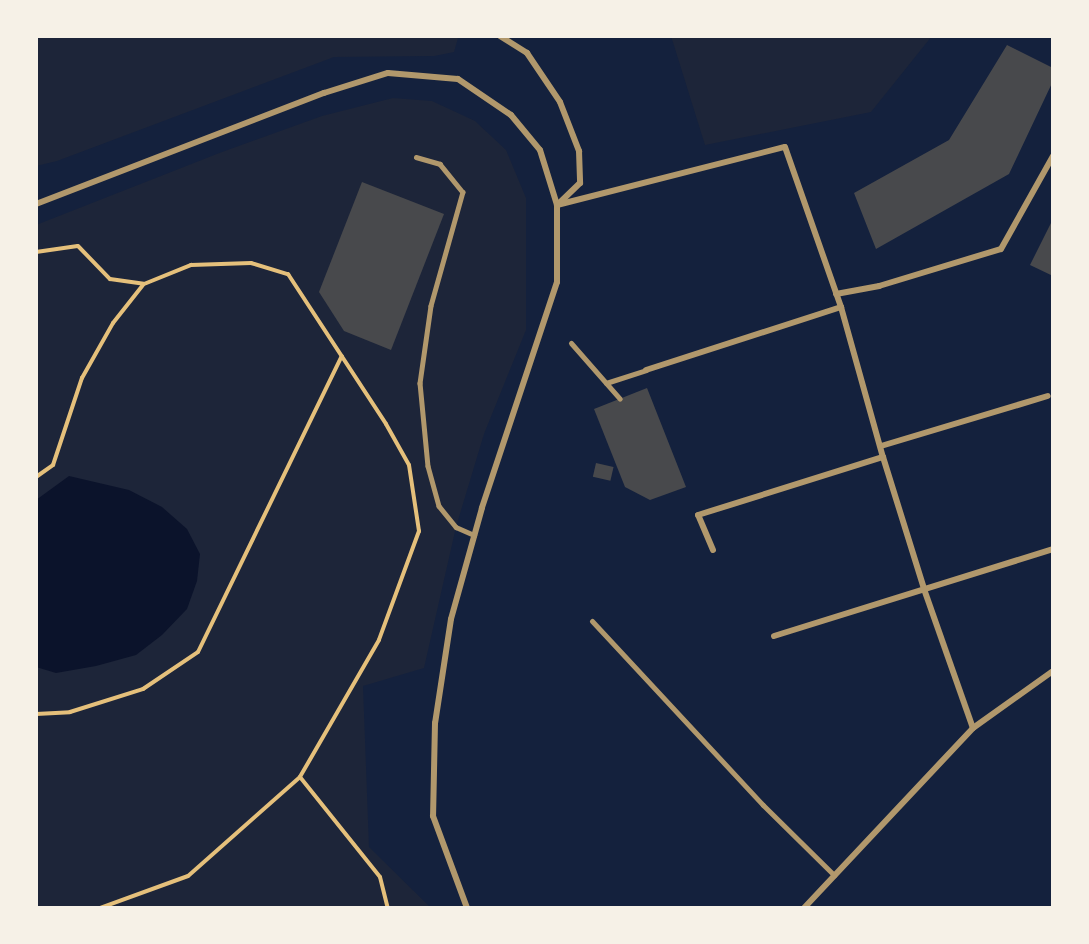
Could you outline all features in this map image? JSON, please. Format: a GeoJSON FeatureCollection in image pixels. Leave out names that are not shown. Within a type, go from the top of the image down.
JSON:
{"type":"FeatureCollection","features":[{"type":"Feature","properties":{"kind":"street"},"geometry":{"type":"LineString","coordinates":[[500,36],[527,53],[560,102],[579,151],[580,183],[557,205]]}},
{"type":"Feature","properties":{"kind":"street"},"geometry":{"type":"LineString","coordinates":[[36,204],[324,93],[388,73],[458,79],[512,115],[540,150],[557,205],[557,282],[474,535],[451,619],[435,723],[433,816],[467,908]]}},
{"type":"Feature","properties":{"kind":"street"},"geometry":{"type":"LineString","coordinates":[[557,205],[785,147],[841,307],[883,457],[924,589],[974,728]]}},
{"type":"Feature","properties":{"kind":"street"},"geometry":{"type":"LineString","coordinates":[[836,294],[879,286],[1001,249],[1053,156]]}},
{"type":"Feature","properties":{"kind":"street"},"geometry":{"type":"LineString","coordinates":[[606,383],[841,307]]}},
{"type":"Feature","properties":{"kind":"street"},"geometry":{"type":"LineString","coordinates":[[571,343],[620,399]]}},
{"type":"Feature","properties":{"kind":"street"},"geometry":{"type":"LineString","coordinates":[[880,446],[1048,396]]}},
{"type":"Feature","properties":{"kind":"street"},"geometry":{"type":"LineString","coordinates":[[713,550],[698,515],[883,457]]}},
{"type":"Feature","properties":{"kind":"street"},"geometry":{"type":"LineString","coordinates":[[774,636],[1053,549]]}},
{"type":"Feature","properties":{"kind":"street"},"geometry":{"type":"LineString","coordinates":[[592,621],[763,805],[834,875]]}},
{"type":"Feature","properties":{"kind":"street"},"geometry":{"type":"LineString","coordinates":[[804,908],[974,728],[1053,671]]}},
{"type":"Feature","properties":{"kind":"lane"},"geometry":{"type":"LineString","coordinates":[[416,157],[440,164],[464,192],[430,306],[420,383],[428,466],[440,506],[456,527],[474,535]]}},
{"type":"Feature","properties":{"kind":"path"},"geometry":{"type":"LineString","coordinates":[[36,252],[78,246],[110,279],[144,284]]}},
{"type":"Feature","properties":{"kind":"path"},"geometry":{"type":"LineString","coordinates":[[36,477],[53,465],[82,378],[113,323],[144,284],[191,265],[251,263],[288,274],[386,423],[408,465],[419,531],[379,640],[300,777],[188,876],[100,908]]}},
{"type":"Feature","properties":{"kind":"path"},"geometry":{"type":"LineString","coordinates":[[36,714],[70,712],[142,689],[198,652],[342,356]]}},
{"type":"Feature","properties":{"kind":"path"},"geometry":{"type":"LineString","coordinates":[[300,777],[380,877],[388,908]]}},
{"type":"Feature","properties":{"kind":"shaded area"},"geometry":{"type":"Polygon","coordinates":[[[36,36],[455,36],[458,38],[454,52],[434,56],[334,57],[57,161],[36,166],[36,36]]]}},
{"type":"Feature","properties":{"kind":"shaded area"},"geometry":{"type":"Polygon","coordinates":[[[671,36],[932,36],[871,112],[705,145],[671,36]]]}},
{"type":"Feature","properties":{"kind":"shaded area"},"geometry":{"type":"Polygon","coordinates":[[[393,98],[432,101],[475,121],[506,150],[526,198],[526,330],[484,434],[456,527],[424,668],[363,686],[369,847],[431,908],[36,908],[36,225],[222,152],[322,116],[393,98]]]}},
{"type":"Feature","properties":{"kind":"shaded area"},"geometry":{"type":"Polygon","coordinates":[[[69,476],[129,490],[162,507],[187,529],[200,554],[197,581],[187,609],[162,635],[136,655],[96,666],[56,673],[36,667],[36,500],[69,476]]]}},
{"type":"Feature","properties":{"kind":"building"},"geometry":{"type":"Polygon","coordinates":[[[1007,45],[1053,68],[1053,81],[1009,174],[876,249],[854,193],[949,140],[1007,45]]]}},
{"type":"Feature","properties":{"kind":"building"},"geometry":{"type":"Polygon","coordinates":[[[362,182],[444,214],[391,350],[344,331],[319,292],[362,182]]]}},
{"type":"Feature","properties":{"kind":"building"},"geometry":{"type":"Polygon","coordinates":[[[1053,219],[1053,276],[1030,265],[1053,219]]]}},
{"type":"Feature","properties":{"kind":"building"},"geometry":{"type":"Polygon","coordinates":[[[647,388],[686,487],[650,500],[625,487],[594,409],[647,388]]]}},
{"type":"Feature","properties":{"kind":"building"},"geometry":{"type":"Polygon","coordinates":[[[596,463],[614,467],[610,481],[593,477],[596,463]]]}}]}
